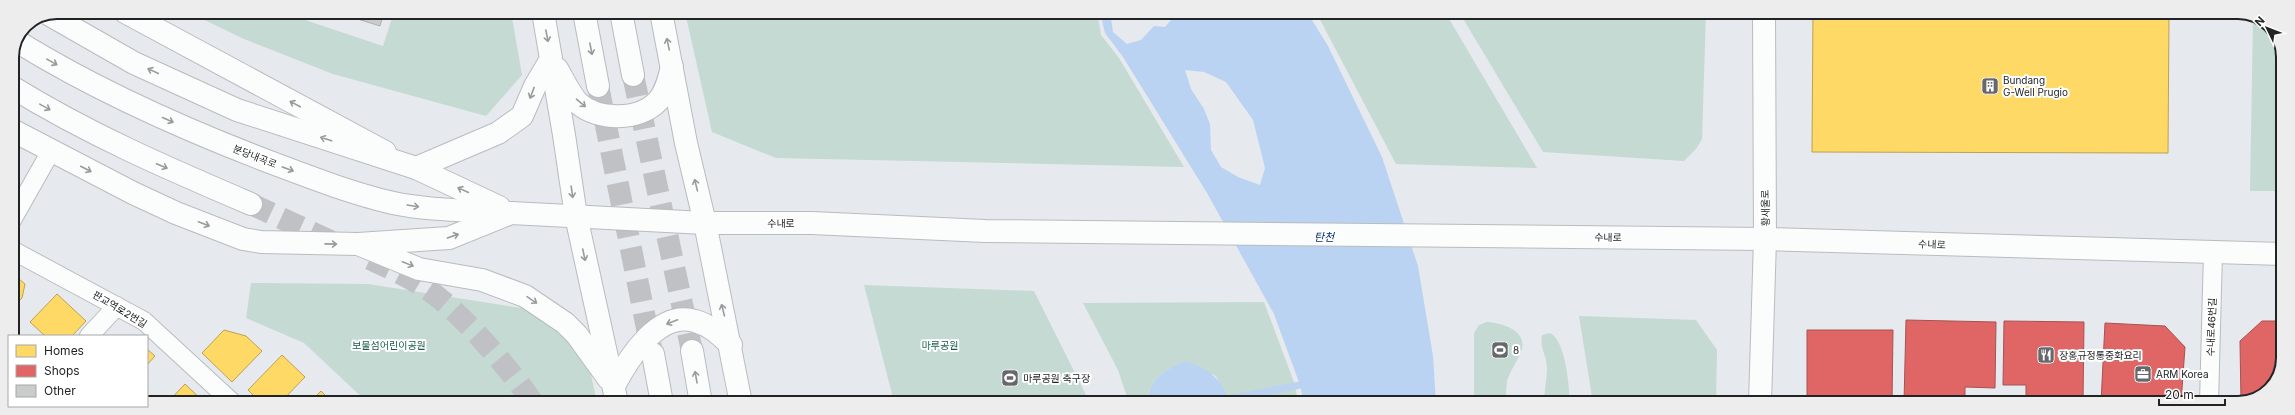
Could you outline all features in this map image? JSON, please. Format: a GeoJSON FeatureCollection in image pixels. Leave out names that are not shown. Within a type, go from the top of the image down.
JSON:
{"type":"FeatureCollection","features":[{"type":"Feature","properties":{"kind":"main road","name":"분당내곡로"},"geometry":{"type":"LineString","coordinates":[[57,19],[134,63],[237,110],[416,168],[511,213]]}},
{"type":"Feature","properties":{"kind":"main road"},"geometry":{"type":"LineString","coordinates":[[138,19],[416,168],[498,133],[522,116],[535,86],[551,59]]}},
{"type":"Feature","properties":{"kind":"main road"},"geometry":{"type":"LineString","coordinates":[[543,19],[576,216],[616,394]]}},
{"type":"Feature","properties":{"kind":"main road"},"geometry":{"type":"LineString","coordinates":[[585,19],[598,86]]}},
{"type":"Feature","properties":{"kind":"main road"},"geometry":{"type":"LineString","coordinates":[[622,19],[633,75]]}},
{"type":"Feature","properties":{"kind":"main road"},"geometry":{"type":"LineString","coordinates":[[662,19],[686,143],[731,345],[740,396]]}},
{"type":"Feature","properties":{"kind":"main road","name":"황새울로"},"geometry":{"type":"LineString","coordinates":[[1760,396],[1765,240],[1764,19]]}},
{"type":"Feature","properties":{"kind":"main road","name":"분당내곡로"},"geometry":{"type":"LineString","coordinates":[[21,44],[74,74],[208,138],[290,170],[393,202],[423,207],[576,216]]}},
{"type":"Feature","properties":{"kind":"main road"},"geometry":{"type":"LineString","coordinates":[[551,59],[578,102],[596,113],[613,116],[636,113],[648,109],[658,101],[666,87],[672,67]]}},
{"type":"Feature","properties":{"kind":"main road"},"geometry":{"type":"LineString","coordinates":[[19,91],[75,124],[144,158],[251,204]]}},
{"type":"Feature","properties":{"kind":"main road"},"geometry":{"type":"LineString","coordinates":[[19,134],[176,213],[243,239],[261,242],[358,244],[449,238],[511,213]]}},
{"type":"Feature","properties":{"kind":"main road","name":"수내로"},"geometry":{"type":"LineString","coordinates":[[576,216],[705,223],[812,223],[985,231],[1581,236],[2276,254]]}},
{"type":"Feature","properties":{"kind":"main road"},"geometry":{"type":"LineString","coordinates":[[358,244],[419,269],[482,280],[525,296],[565,323],[577,335],[616,394]]}},
{"type":"Feature","properties":{"kind":"main road"},"geometry":{"type":"LineString","coordinates":[[616,394],[627,362],[639,345],[669,322],[678,320],[694,320],[715,330],[731,345]]}},
{"type":"Feature","properties":{"kind":"main road"},"geometry":{"type":"LineString","coordinates":[[692,351],[700,396]]}},
{"type":"Feature","properties":{"kind":"main road"},"geometry":{"type":"LineString","coordinates":[[652,354],[661,396]]}},
{"type":"Feature","properties":{"kind":"street"},"geometry":{"type":"LineString","coordinates":[[19,208],[51,151]]}},
{"type":"Feature","properties":{"kind":"street","name":"수내로46번길"},"geometry":{"type":"LineString","coordinates":[[2209,396],[2213,252]]}},
{"type":"Feature","properties":{"kind":"street","name":"판교역로2번길"},"geometry":{"type":"LineString","coordinates":[[19,254],[144,321],[225,396]]}},
{"type":"Feature","properties":{"kind":"street"},"geometry":{"type":"LineString","coordinates":[[90,335],[117,306]]}},
{"type":"Feature","properties":{"kind":"green space"},"geometry":{"type":"Polygon","coordinates":[[[203,19],[302,19],[383,46],[392,19],[512,19],[522,75],[486,116],[333,74],[244,39],[203,19]]]}},
{"type":"Feature","properties":{"kind":"green space"},"geometry":{"type":"Polygon","coordinates":[[[687,19],[1098,19],[1101,35],[1119,58],[1184,167],[776,158],[712,132],[687,19]]]}},
{"type":"Feature","properties":{"kind":"green space"},"geometry":{"type":"Polygon","coordinates":[[[1320,19],[1449,19],[1537,168],[1396,164],[1320,19]]]}},
{"type":"Feature","properties":{"kind":"green space"},"geometry":{"type":"Polygon","coordinates":[[[1463,19],[1706,19],[1702,139],[1696,149],[1684,161],[1543,152],[1463,19]]]}},
{"type":"Feature","properties":{"kind":"green space"},"geometry":{"type":"Polygon","coordinates":[[[2253,22],[2267,32],[2273,42],[2276,54],[2276,191],[2250,191],[2253,22]]]}},
{"type":"Feature","properties":{"kind":"green space","name":"보물섬어린이공원"},"geometry":{"type":"Polygon","coordinates":[[[251,283],[368,284],[521,308],[552,326],[569,340],[583,358],[591,375],[596,396],[361,396],[304,343],[246,318],[251,283]]]}},
{"type":"Feature","properties":{"kind":"green space","name":"마루공원"},"geometry":{"type":"Polygon","coordinates":[[[864,285],[1034,291],[1086,396],[892,396],[864,285]]]}},
{"type":"Feature","properties":{"kind":"green space"},"geometry":{"type":"Polygon","coordinates":[[[1264,302],[1295,385],[1297,396],[1226,396],[1216,376],[1184,361],[1170,368],[1159,376],[1154,382],[1149,396],[1127,396],[1118,370],[1083,303],[1264,302]]]}},
{"type":"Feature","properties":{"kind":"green space"},"geometry":{"type":"Polygon","coordinates":[[[1579,316],[1696,320],[1717,350],[1716,396],[1592,396],[1579,316]]]}},
{"type":"Feature","properties":{"kind":"green space"},"geometry":{"type":"Polygon","coordinates":[[[1487,322],[1507,326],[1518,334],[1521,339],[1521,352],[1507,381],[1506,396],[1474,396],[1474,333],[1479,325],[1487,322]]]}},
{"type":"Feature","properties":{"kind":"green space"},"geometry":{"type":"Polygon","coordinates":[[[1550,333],[1560,345],[1566,365],[1569,396],[1545,396],[1547,368],[1546,359],[1542,348],[1542,335],[1550,333]]]}},
{"type":"Feature","properties":{"kind":"water","name":"탄천"},"geometry":{"type":"Polygon","coordinates":[[[1102,19],[1111,19],[1113,32],[1127,44],[1141,40],[1154,26],[1165,27],[1172,19],[1311,19],[1328,46],[1382,157],[1418,266],[1433,356],[1436,396],[1302,396],[1300,385],[1274,314],[1207,193],[1123,57],[1105,33],[1102,19]],[[1185,70],[1191,89],[1204,109],[1210,124],[1211,150],[1221,167],[1238,177],[1260,185],[1265,168],[1253,120],[1226,82],[1204,72],[1185,70]]]}},
{"type":"Feature","properties":{"kind":"water"},"geometry":{"type":"Polygon","coordinates":[[[1184,361],[1200,367],[1213,375],[1223,387],[1227,396],[1149,396],[1154,382],[1159,376],[1170,368],[1184,361]]]}},
{"type":"Feature","properties":{"kind":"building: Homes","name":"Bundang G-Well Prugio"},"geometry":{"type":"Polygon","coordinates":[[[1813,19],[2169,19],[2168,153],[1812,152],[1813,19]]]}},
{"type":"Feature","properties":{"kind":"building: Homes"},"geometry":{"type":"Polygon","coordinates":[[[19,279],[25,284],[22,298],[19,301],[19,279]]]}},
{"type":"Feature","properties":{"kind":"building: Homes"},"geometry":{"type":"Polygon","coordinates":[[[57,294],[86,321],[73,335],[44,335],[30,322],[57,294]]]}},
{"type":"Feature","properties":{"kind":"building: Homes"},"geometry":{"type":"Polygon","coordinates":[[[224,330],[246,336],[262,351],[232,382],[202,353],[224,330]]]}},
{"type":"Feature","properties":{"kind":"building: Homes"},"geometry":{"type":"Polygon","coordinates":[[[148,350],[155,356],[148,364],[148,350]]]}},
{"type":"Feature","properties":{"kind":"building: Homes"},"geometry":{"type":"Polygon","coordinates":[[[282,355],[305,377],[287,396],[254,396],[248,390],[282,355]]]}},
{"type":"Feature","properties":{"kind":"building: Homes"},"geometry":{"type":"Polygon","coordinates":[[[185,384],[198,396],[174,396],[185,384]]]}},
{"type":"Feature","properties":{"kind":"building: Homes"},"geometry":{"type":"Polygon","coordinates":[[[321,391],[326,396],[316,396],[321,391]]]}},
{"type":"Feature","properties":{"kind":"building: Shops"},"geometry":{"type":"Polygon","coordinates":[[[1906,320],[1996,322],[1995,388],[1965,387],[1965,396],[1904,396],[1906,320]]]}},
{"type":"Feature","properties":{"kind":"building: Shops"},"geometry":{"type":"Polygon","coordinates":[[[2004,321],[2084,322],[2083,396],[2026,396],[2026,385],[2003,385],[2004,321]]]}},
{"type":"Feature","properties":{"kind":"building: Shops"},"geometry":{"type":"Polygon","coordinates":[[[2262,321],[2276,321],[2276,363],[2271,377],[2259,390],[2241,396],[2240,341],[2262,321]]]}},
{"type":"Feature","properties":{"kind":"building: Shops"},"geometry":{"type":"Polygon","coordinates":[[[2105,323],[2165,326],[2185,347],[2182,396],[2101,396],[2105,323]]]}},
{"type":"Feature","properties":{"kind":"building: Shops"},"geometry":{"type":"Polygon","coordinates":[[[1807,330],[1893,330],[1892,396],[1807,396],[1807,330]]]}},
{"type":"Feature","properties":{"kind":"building: Other"},"geometry":{"type":"Polygon","coordinates":[[[358,19],[382,19],[380,26],[358,19]]]}},
{"type":"Feature","properties":{"kind":"waterway"},"geometry":{"type":"LineString","coordinates":[[1243,396],[1300,385]]}},
{"type":"Feature","properties":{"kind":"tunnel"},"geometry":{"type":"LineString","coordinates":[[633,75],[692,351]]}},
{"type":"Feature","properties":{"kind":"tunnel"},"geometry":{"type":"LineString","coordinates":[[598,86],[652,353]]}},
{"type":"Feature","properties":{"kind":"tunnel"},"geometry":{"type":"LineString","coordinates":[[251,204],[339,245]]}},
{"type":"Feature","properties":{"kind":"tunnel"},"geometry":{"type":"LineString","coordinates":[[370,259],[427,289],[454,311],[512,374],[528,396]]}},
{"type":"Feature","properties":{"kind":"place","name":"Bundang G-Well Prugio"},"geometry":{"type":"Point","coordinates":[1990,86]}},
{"type":"Feature","properties":{"kind":"place","name":"8"},"geometry":{"type":"Point","coordinates":[1500,350]}},
{"type":"Feature","properties":{"kind":"place","name":"장홍규정통중화요리"},"geometry":{"type":"Point","coordinates":[2046,355]}},
{"type":"Feature","properties":{"kind":"place","name":"ARM Korea"},"geometry":{"type":"Point","coordinates":[2143,374]}},
{"type":"Feature","properties":{"kind":"place","name":"마루공원 축구장"},"geometry":{"type":"Point","coordinates":[1010,378]}}]}
